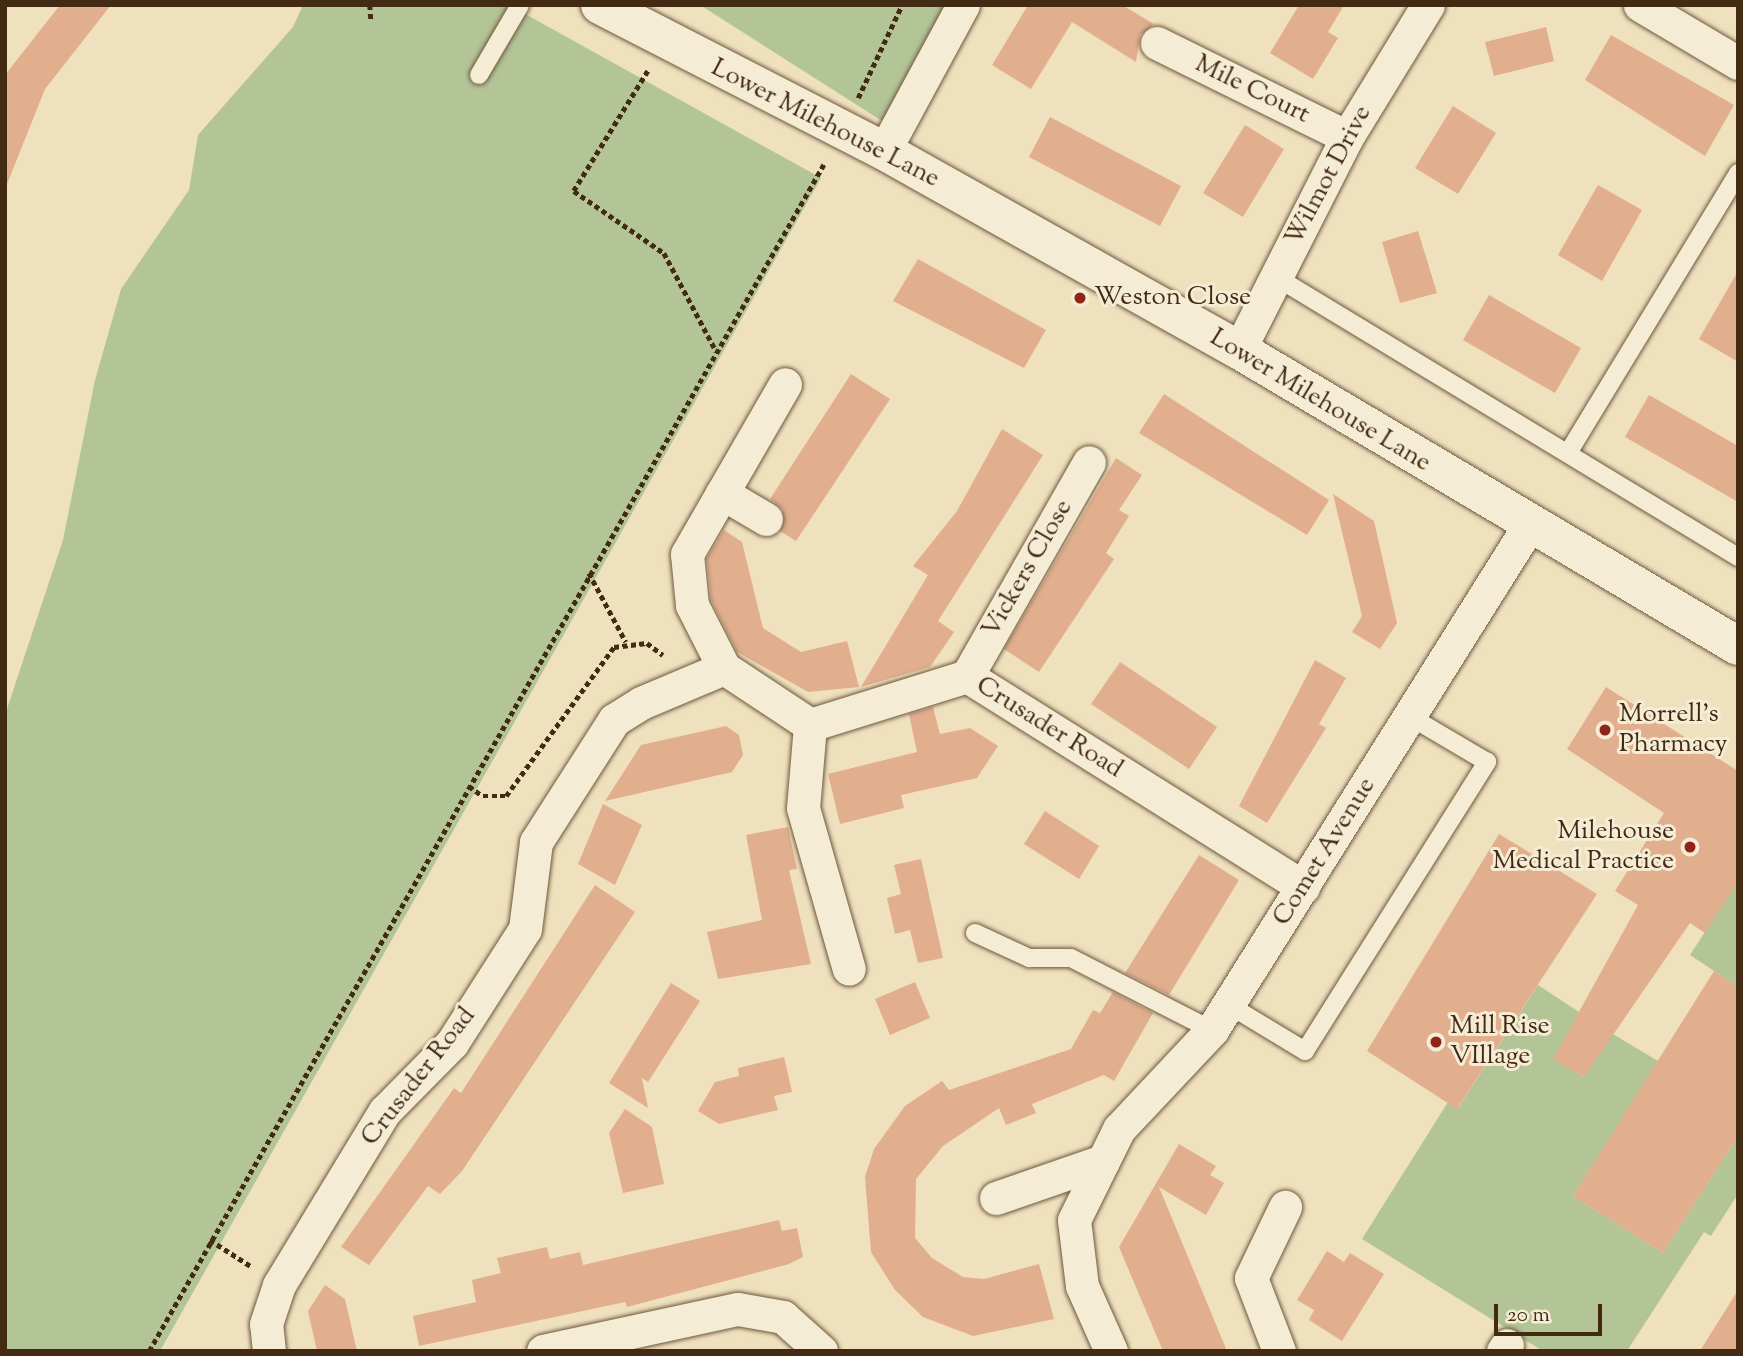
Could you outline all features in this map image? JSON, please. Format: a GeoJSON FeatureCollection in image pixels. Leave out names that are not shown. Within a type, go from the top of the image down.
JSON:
{"type":"FeatureCollection","features":[{"type":"Feature","properties":{"kind":"main road","name":"Lower Milehouse Lane"},"geometry":{"type":"LineString","coordinates":[[600,5],[666,44],[884,151],[1239,350],[1528,527],[1738,646]]}},
{"type":"Feature","properties":{"kind":"street"},"geometry":{"type":"LineString","coordinates":[[884,151],[963,5]]}},
{"type":"Feature","properties":{"kind":"street","name":"Wilmot Drive"},"geometry":{"type":"LineString","coordinates":[[1239,350],[1347,137],[1428,5]]}},
{"type":"Feature","properties":{"kind":"street"},"geometry":{"type":"LineString","coordinates":[[1640,5],[1738,63]]}},
{"type":"Feature","properties":{"kind":"street","name":"Mile Court"},"geometry":{"type":"LineString","coordinates":[[1157,43],[1347,137]]}},
{"type":"Feature","properties":{"kind":"street"},"geometry":{"type":"LineString","coordinates":[[785,384],[687,554],[692,606],[724,668],[810,725],[803,808],[849,969]]}},
{"type":"Feature","properties":{"kind":"street","name":"Vickers Close"},"geometry":{"type":"LineString","coordinates":[[967,676],[1089,462]]}},
{"type":"Feature","properties":{"kind":"street"},"geometry":{"type":"LineString","coordinates":[[722,493],[766,519]]}},
{"type":"Feature","properties":{"kind":"street","name":"Comet Avenue"},"geometry":{"type":"LineString","coordinates":[[1111,1351],[1082,1286],[1074,1220],[1119,1129],[1221,1018],[1528,527]]}},
{"type":"Feature","properties":{"kind":"street","name":"Crusader Road"},"geometry":{"type":"LineString","coordinates":[[269,1351],[266,1324],[279,1285],[385,1111],[452,1043],[525,929],[536,842],[614,720],[724,668]]}},
{"type":"Feature","properties":{"kind":"street","name":"Crusader Road"},"geometry":{"type":"LineString","coordinates":[[810,725],[967,676],[1303,887]]}},
{"type":"Feature","properties":{"kind":"street"},"geometry":{"type":"LineString","coordinates":[[996,1198],[1103,1161]]}},
{"type":"Feature","properties":{"kind":"street"},"geometry":{"type":"LineString","coordinates":[[1279,1351],[1251,1278],[1285,1207]]}},
{"type":"Feature","properties":{"kind":"street"},"geometry":{"type":"LineString","coordinates":[[543,1351],[738,1309],[783,1317],[821,1351]]}},
{"type":"Feature","properties":{"kind":"lane"},"geometry":{"type":"LineString","coordinates":[[479,75],[520,5]]}},
{"type":"Feature","properties":{"kind":"lane"},"geometry":{"type":"LineString","coordinates":[[1567,453],[1738,173]]}},
{"type":"Feature","properties":{"kind":"lane"},"geometry":{"type":"LineString","coordinates":[[1276,277],[1738,557]]}},
{"type":"Feature","properties":{"kind":"lane"},"geometry":{"type":"LineString","coordinates":[[975,933],[1029,958],[1071,958],[1305,1051],[1487,762],[1411,717]]}},
{"type":"Feature","properties":{"kind":"path"},"geometry":{"type":"LineString","coordinates":[[370,5],[371,21]]}},
{"type":"Feature","properties":{"kind":"path"},"geometry":{"type":"LineString","coordinates":[[149,1351],[843,130],[902,5]]}},
{"type":"Feature","properties":{"kind":"path"},"geometry":{"type":"LineString","coordinates":[[666,44],[574,191],[664,253],[716,352]]}},
{"type":"Feature","properties":{"kind":"path"},"geometry":{"type":"LineString","coordinates":[[589,573],[626,642]]}},
{"type":"Feature","properties":{"kind":"path"},"geometry":{"type":"LineString","coordinates":[[210,1240],[279,1285]]}},
{"type":"Feature","properties":{"kind":"green space"},"geometry":{"type":"Polygon","coordinates":[[[303,5],[509,5],[821,178],[160,1351],[5,1351],[5,715],[63,540],[95,380],[121,289],[189,190],[198,135],[293,27],[303,5]]]}},
{"type":"Feature","properties":{"kind":"green space"},"geometry":{"type":"Polygon","coordinates":[[[700,5],[945,5],[882,121],[700,5]]]}},
{"type":"Feature","properties":{"kind":"green space"},"geometry":{"type":"Polygon","coordinates":[[[1738,881],[1738,987],[1690,955],[1738,881]]]}},
{"type":"Feature","properties":{"kind":"green space"},"geometry":{"type":"Polygon","coordinates":[[[1538,985],[1579,1012],[1554,1059],[1584,1077],[1613,1034],[1658,1061],[1573,1196],[1663,1253],[1738,1136],[1738,1194],[1711,1236],[1704,1232],[1627,1351],[1543,1351],[1362,1239],[1448,1102],[1458,1108],[1538,985]]]}},
{"type":"Feature","properties":{"kind":"building"},"geometry":{"type":"Polygon","coordinates":[[[60,5],[111,5],[45,89],[5,189],[5,75],[60,5]]]}},
{"type":"Feature","properties":{"kind":"building"},"geometry":{"type":"Polygon","coordinates":[[[1028,5],[1122,5],[1154,24],[1140,35],[1136,62],[1072,22],[1031,89],[992,65],[1028,5]]]}},
{"type":"Feature","properties":{"kind":"building"},"geometry":{"type":"Polygon","coordinates":[[[1299,5],[1344,5],[1328,32],[1338,38],[1313,79],[1270,53],[1299,5]]]}},
{"type":"Feature","properties":{"kind":"building"},"geometry":{"type":"Polygon","coordinates":[[[1546,27],[1554,61],[1494,76],[1485,42],[1546,27]]]}},
{"type":"Feature","properties":{"kind":"building"},"geometry":{"type":"Polygon","coordinates":[[[1611,35],[1734,105],[1705,156],[1585,80],[1611,35]]]}},
{"type":"Feature","properties":{"kind":"building"},"geometry":{"type":"Polygon","coordinates":[[[1453,106],[1496,133],[1458,194],[1415,168],[1453,106]]]}},
{"type":"Feature","properties":{"kind":"building"},"geometry":{"type":"Polygon","coordinates":[[[1050,117],[1181,186],[1160,226],[1029,157],[1050,117]]]}},
{"type":"Feature","properties":{"kind":"building"},"geometry":{"type":"Polygon","coordinates":[[[1245,125],[1284,149],[1243,217],[1203,193],[1245,125]]]}},
{"type":"Feature","properties":{"kind":"building"},"geometry":{"type":"Polygon","coordinates":[[[1598,185],[1642,210],[1602,281],[1558,255],[1598,185]]]}},
{"type":"Feature","properties":{"kind":"building"},"geometry":{"type":"Polygon","coordinates":[[[1418,231],[1437,293],[1400,303],[1382,242],[1418,231]]]}},
{"type":"Feature","properties":{"kind":"building"},"geometry":{"type":"Polygon","coordinates":[[[918,259],[1046,330],[1024,368],[893,301],[918,259]]]}},
{"type":"Feature","properties":{"kind":"building"},"geometry":{"type":"Polygon","coordinates":[[[1738,271],[1738,362],[1699,339],[1738,271]]]}},
{"type":"Feature","properties":{"kind":"building"},"geometry":{"type":"Polygon","coordinates":[[[1489,295],[1581,348],[1555,393],[1463,340],[1489,295]]]}},
{"type":"Feature","properties":{"kind":"building"},"geometry":{"type":"Polygon","coordinates":[[[851,374],[890,399],[796,541],[780,531],[783,510],[770,499],[851,374]]]}},
{"type":"Feature","properties":{"kind":"building"},"geometry":{"type":"Polygon","coordinates":[[[1164,394],[1329,500],[1307,535],[1139,433],[1164,394]]]}},
{"type":"Feature","properties":{"kind":"building"},"geometry":{"type":"Polygon","coordinates":[[[1649,395],[1738,446],[1738,502],[1625,437],[1649,395]]]}},
{"type":"Feature","properties":{"kind":"building"},"geometry":{"type":"Polygon","coordinates":[[[1002,429],[1043,455],[938,621],[954,632],[930,667],[861,687],[928,575],[913,566],[957,511],[1002,429]]]}},
{"type":"Feature","properties":{"kind":"building"},"geometry":{"type":"Polygon","coordinates":[[[1116,458],[1142,475],[1119,510],[1129,516],[1106,553],[1114,559],[1039,672],[1004,649],[1116,458]]]}},
{"type":"Feature","properties":{"kind":"building"},"geometry":{"type":"Polygon","coordinates":[[[1333,494],[1374,521],[1397,623],[1380,649],[1352,632],[1362,616],[1333,494]]]}},
{"type":"Feature","properties":{"kind":"building"},"geometry":{"type":"Polygon","coordinates":[[[724,530],[742,542],[763,628],[801,652],[847,641],[859,687],[808,692],[737,652],[711,600],[707,558],[724,530]]]}},
{"type":"Feature","properties":{"kind":"building"},"geometry":{"type":"Polygon","coordinates":[[[1315,660],[1346,678],[1319,724],[1326,728],[1267,823],[1239,806],[1315,660]]]}},
{"type":"Feature","properties":{"kind":"building"},"geometry":{"type":"Polygon","coordinates":[[[1120,662],[1217,727],[1189,769],[1091,704],[1120,662]]]}},
{"type":"Feature","properties":{"kind":"building","name":"Milehouse Medical Practice"},"geometry":{"type":"Polygon","coordinates":[[[1606,687],[1738,771],[1738,881],[1705,933],[1690,923],[1584,1077],[1553,1059],[1638,905],[1615,891],[1664,813],[1567,749],[1606,687]]]}},
{"type":"Feature","properties":{"kind":"building"},"geometry":{"type":"Polygon","coordinates":[[[933,707],[940,734],[970,728],[998,746],[977,778],[901,795],[904,808],[840,824],[828,774],[917,752],[909,714],[933,707]]]}},
{"type":"Feature","properties":{"kind":"building"},"geometry":{"type":"Polygon","coordinates":[[[726,726],[739,735],[743,755],[732,772],[605,801],[641,745],[726,726]]]}},
{"type":"Feature","properties":{"kind":"building"},"geometry":{"type":"Polygon","coordinates":[[[603,804],[642,825],[615,885],[578,864],[603,804]]]}},
{"type":"Feature","properties":{"kind":"building"},"geometry":{"type":"Polygon","coordinates":[[[1045,811],[1099,846],[1079,879],[1024,844],[1045,811]]]}},
{"type":"Feature","properties":{"kind":"building"},"geometry":{"type":"Polygon","coordinates":[[[788,827],[797,869],[789,870],[811,964],[718,979],[707,932],[762,920],[746,835],[788,827]]]}},
{"type":"Feature","properties":{"kind":"building"},"geometry":{"type":"Polygon","coordinates":[[[1499,834],[1597,894],[1457,1109],[1367,1051],[1499,834]]]}},
{"type":"Feature","properties":{"kind":"building"},"geometry":{"type":"Polygon","coordinates":[[[1199,855],[1239,880],[1169,995],[1125,973],[1199,855]]]}},
{"type":"Feature","properties":{"kind":"building"},"geometry":{"type":"Polygon","coordinates":[[[921,859],[943,958],[918,963],[910,930],[895,934],[887,898],[901,894],[894,865],[921,859]]]}},
{"type":"Feature","properties":{"kind":"building"},"geometry":{"type":"Polygon","coordinates":[[[595,885],[635,912],[462,1171],[440,1194],[428,1186],[369,1265],[341,1247],[454,1088],[461,1093],[595,885]]]}},
{"type":"Feature","properties":{"kind":"building"},"geometry":{"type":"Polygon","coordinates":[[[1714,971],[1738,987],[1738,1136],[1663,1253],[1573,1196],[1714,971]]]}},
{"type":"Feature","properties":{"kind":"building"},"geometry":{"type":"Polygon","coordinates":[[[915,982],[930,1018],[890,1035],[875,999],[915,982]]]}},
{"type":"Feature","properties":{"kind":"building"},"geometry":{"type":"Polygon","coordinates":[[[671,983],[700,1001],[648,1082],[642,1078],[648,1108],[609,1083],[671,983]]]}},
{"type":"Feature","properties":{"kind":"building"},"geometry":{"type":"Polygon","coordinates":[[[1113,992],[1153,1013],[1114,1081],[1104,1075],[1032,1104],[1036,1113],[1006,1125],[999,1108],[943,1146],[916,1179],[915,1238],[932,1258],[963,1277],[984,1279],[1039,1264],[1054,1319],[973,1336],[923,1317],[895,1290],[871,1252],[865,1177],[874,1149],[905,1106],[942,1081],[949,1090],[1071,1049],[1093,1010],[1100,1013],[1113,992]]]}},
{"type":"Feature","properties":{"kind":"building"},"geometry":{"type":"Polygon","coordinates":[[[784,1057],[792,1092],[774,1096],[778,1110],[719,1124],[698,1111],[715,1082],[739,1076],[738,1068],[784,1057]]]}},
{"type":"Feature","properties":{"kind":"building"},"geometry":{"type":"Polygon","coordinates":[[[625,1109],[652,1127],[664,1184],[623,1193],[609,1133],[625,1109]]]}},
{"type":"Feature","properties":{"kind":"building"},"geometry":{"type":"Polygon","coordinates":[[[1179,1144],[1216,1166],[1210,1175],[1224,1183],[1206,1215],[1159,1187],[1227,1351],[1163,1351],[1119,1247],[1179,1144]]]}},
{"type":"Feature","properties":{"kind":"building"},"geometry":{"type":"Polygon","coordinates":[[[779,1220],[782,1231],[797,1228],[803,1257],[789,1264],[627,1307],[625,1302],[419,1346],[413,1316],[476,1302],[472,1280],[501,1273],[497,1258],[547,1247],[550,1259],[580,1252],[583,1265],[779,1220]]]}},
{"type":"Feature","properties":{"kind":"building"},"geometry":{"type":"Polygon","coordinates":[[[1327,1251],[1344,1262],[1350,1253],[1384,1274],[1342,1341],[1309,1320],[1314,1310],[1297,1300],[1327,1251]]]}},
{"type":"Feature","properties":{"kind":"building"},"geometry":{"type":"Polygon","coordinates":[[[325,1285],[345,1299],[357,1351],[317,1351],[308,1311],[325,1285]]]}},
{"type":"Feature","properties":{"kind":"building"},"geometry":{"type":"Polygon","coordinates":[[[1738,1290],[1738,1351],[1700,1351],[1738,1290]]]}},
{"type":"Feature","properties":{"kind":"place","name":"Weston Close"},"geometry":{"type":"Point","coordinates":[1080,298]}},
{"type":"Feature","properties":{"kind":"place","name":"Morrell's Pharmacy"},"geometry":{"type":"Point","coordinates":[1605,730]}},
{"type":"Feature","properties":{"kind":"place","name":"Milehouse Medical Practice"},"geometry":{"type":"Point","coordinates":[1690,847]}},
{"type":"Feature","properties":{"kind":"place","name":"Mill Rise VIllage"},"geometry":{"type":"Point","coordinates":[1436,1042]}}]}
